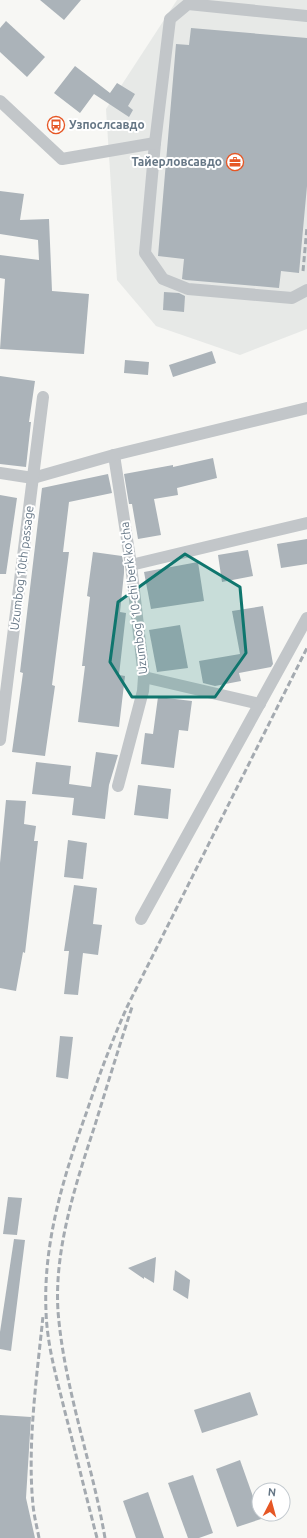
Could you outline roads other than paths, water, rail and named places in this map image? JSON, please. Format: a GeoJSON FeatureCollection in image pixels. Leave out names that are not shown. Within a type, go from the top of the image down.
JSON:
{"type":"FeatureCollection","features":[{"type":"Feature","properties":{"kind":"street"},"geometry":{"type":"LineString","coordinates":[[307,16],[188,4],[170,19],[155,143],[145,253],[163,279],[188,289],[292,298],[307,290]]}},
{"type":"Feature","properties":{"kind":"street"},"geometry":{"type":"LineString","coordinates":[[0,101],[62,159],[155,143]]}},
{"type":"Feature","properties":{"kind":"street","name":"Uzumbog 10th passage"},"geometry":{"type":"LineString","coordinates":[[0,740],[43,396]]}},
{"type":"Feature","properties":{"kind":"street"},"geometry":{"type":"LineString","coordinates":[[0,473],[33,478],[114,455],[307,408]]}},
{"type":"Feature","properties":{"kind":"street","name":"Uzumbog' 10-chi berk ko'cha"},"geometry":{"type":"LineString","coordinates":[[114,455],[131,565],[144,677],[143,691],[118,786]]}},
{"type":"Feature","properties":{"kind":"street"},"geometry":{"type":"LineString","coordinates":[[131,565],[307,523]]}},
{"type":"Feature","properties":{"kind":"street"},"geometry":{"type":"LineString","coordinates":[[140,919],[307,618]]}},
{"type":"Feature","properties":{"kind":"street"},"geometry":{"type":"LineString","coordinates":[[144,677],[260,704]]}},
{"type":"Feature","properties":{"kind":"railway"},"geometry":{"type":"LineString","coordinates":[[303,271],[307,227]]}},
{"type":"Feature","properties":{"kind":"railway"},"geometry":{"type":"LineString","coordinates":[[97,1538],[56,1375],[48,1337],[46,1285],[48,1260],[57,1209],[70,1160],[101,1071],[127,1007],[307,648]]}},
{"type":"Feature","properties":{"kind":"railway"},"geometry":{"type":"LineString","coordinates":[[105,1538],[93,1481],[72,1397],[61,1340],[58,1311],[59,1264],[74,1193],[132,1007]]}},
{"type":"Feature","properties":{"kind":"railway"},"geometry":{"type":"LineString","coordinates":[[39,1538],[33,1505],[31,1458],[43,1316]]}},
{"type":"Feature","properties":{"kind":"place","name":"Узпослсавдо"},"geometry":{"type":"Point","coordinates":[56,125]}},
{"type":"Feature","properties":{"kind":"place","name":"Тайерловсавдо"},"geometry":{"type":"Point","coordinates":[235,162]}}]}
